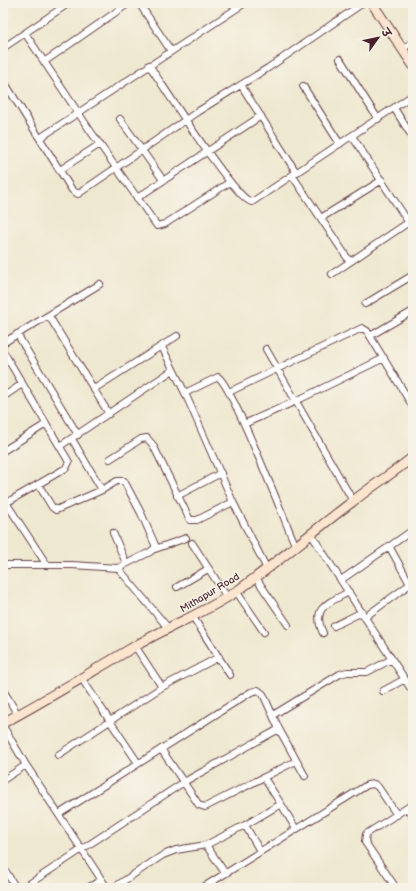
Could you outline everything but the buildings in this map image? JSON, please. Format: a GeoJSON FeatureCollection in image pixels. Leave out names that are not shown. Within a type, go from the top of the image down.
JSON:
{"type":"FeatureCollection","features":[{"type":"Feature","properties":{"kind":"street"},"geometry":{"type":"LineString","coordinates":[[3,48],[69,3]]}},
{"type":"Feature","properties":{"kind":"street"},"geometry":{"type":"LineString","coordinates":[[44,62],[129,3]]}},
{"type":"Feature","properties":{"kind":"street"},"geometry":{"type":"LineString","coordinates":[[139,3],[171,51]]}},
{"type":"Feature","properties":{"kind":"street"},"geometry":{"type":"LineString","coordinates":[[40,138],[245,3]]}},
{"type":"Feature","properties":{"kind":"street"},"geometry":{"type":"LineString","coordinates":[[3,80],[72,190],[78,194],[185,120],[363,3]]}},
{"type":"Feature","properties":{"kind":"street"},"geometry":{"type":"LineString","coordinates":[[376,4],[413,66]]}},
{"type":"Feature","properties":{"kind":"street"},"geometry":{"type":"LineString","coordinates":[[25,33],[155,224],[160,226],[230,182]]}},
{"type":"Feature","properties":{"kind":"street"},"geometry":{"type":"LineString","coordinates":[[402,49],[413,42]]}},
{"type":"Feature","properties":{"kind":"street"},"geometry":{"type":"LineString","coordinates":[[340,59],[378,119]]}},
{"type":"Feature","properties":{"kind":"street"},"geometry":{"type":"LineString","coordinates":[[149,65],[185,120],[230,182],[245,199],[252,202],[413,96]]}},
{"type":"Feature","properties":{"kind":"street"},"geometry":{"type":"LineString","coordinates":[[240,85],[321,218],[350,262]]}},
{"type":"Feature","properties":{"kind":"street"},"geometry":{"type":"LineString","coordinates":[[302,86],[340,144]]}},
{"type":"Feature","properties":{"kind":"street"},"geometry":{"type":"LineString","coordinates":[[394,108],[413,138]]}},
{"type":"Feature","properties":{"kind":"street"},"geometry":{"type":"LineString","coordinates":[[137,198],[260,116]]}},
{"type":"Feature","properties":{"kind":"street"},"geometry":{"type":"LineString","coordinates":[[120,119],[163,180]]}},
{"type":"Feature","properties":{"kind":"street"},"geometry":{"type":"LineString","coordinates":[[352,136],[413,229]]}},
{"type":"Feature","properties":{"kind":"street"},"geometry":{"type":"LineString","coordinates":[[60,170],[100,144]]}},
{"type":"Feature","properties":{"kind":"street"},"geometry":{"type":"LineString","coordinates":[[321,218],[382,180]]}},
{"type":"Feature","properties":{"kind":"street"},"geometry":{"type":"LineString","coordinates":[[332,274],[409,222]]}},
{"type":"Feature","properties":{"kind":"street"},"geometry":{"type":"LineString","coordinates":[[365,304],[413,275]]}},
{"type":"Feature","properties":{"kind":"street"},"geometry":{"type":"LineString","coordinates":[[3,343],[100,284]]}},
{"type":"Feature","properties":{"kind":"street"},"geometry":{"type":"LineString","coordinates":[[370,336],[413,311]]}},
{"type":"Feature","properties":{"kind":"street"},"geometry":{"type":"LineString","coordinates":[[49,316],[109,414]]}},
{"type":"Feature","properties":{"kind":"street"},"geometry":{"type":"LineString","coordinates":[[229,392],[359,328],[364,328],[413,407]]}},
{"type":"Feature","properties":{"kind":"street"},"geometry":{"type":"LineString","coordinates":[[17,334],[75,437],[102,490]]}},
{"type":"Feature","properties":{"kind":"street"},"geometry":{"type":"LineString","coordinates":[[94,389],[177,336]]}},
{"type":"Feature","properties":{"kind":"street"},"geometry":{"type":"LineString","coordinates":[[162,346],[185,393],[233,502],[267,569]]}},
{"type":"Feature","properties":{"kind":"street"},"geometry":{"type":"LineString","coordinates":[[266,349],[353,501]]}},
{"type":"Feature","properties":{"kind":"street"},"geometry":{"type":"LineString","coordinates":[[3,350],[67,458],[68,466],[6,503],[3,512]]}},
{"type":"Feature","properties":{"kind":"street"},"geometry":{"type":"LineString","coordinates":[[244,424],[296,401],[384,358]]}},
{"type":"Feature","properties":{"kind":"street"},"geometry":{"type":"LineString","coordinates":[[60,446],[174,370]]}},
{"type":"Feature","properties":{"kind":"street"},"geometry":{"type":"LineString","coordinates":[[185,393],[218,377],[224,383],[244,424],[296,547]]}},
{"type":"Feature","properties":{"kind":"street"},"geometry":{"type":"LineString","coordinates":[[3,397],[22,384]]}},
{"type":"Feature","properties":{"kind":"street"},"geometry":{"type":"LineString","coordinates":[[3,451],[46,424]]}},
{"type":"Feature","properties":{"kind":"street"},"geometry":{"type":"LineString","coordinates":[[110,459],[141,439],[147,438],[153,445],[188,516],[194,521],[233,502]]}},
{"type":"Feature","properties":{"kind":"street","name":"Mithapur Road"},"geometry":{"type":"LineString","coordinates":[[3,723],[82,679],[135,646],[193,617],[227,597],[256,578],[353,501],[396,471],[413,457]]}},
{"type":"Feature","properties":{"kind":"street"},"geometry":{"type":"LineString","coordinates":[[178,496],[221,473]]}},
{"type":"Feature","properties":{"kind":"street"},"geometry":{"type":"LineString","coordinates":[[38,484],[52,507],[56,510],[102,490],[117,481],[124,481],[141,513],[155,544],[155,548]]}},
{"type":"Feature","properties":{"kind":"street"},"geometry":{"type":"LineString","coordinates":[[6,503],[47,565]]}},
{"type":"Feature","properties":{"kind":"street"},"geometry":{"type":"LineString","coordinates":[[341,580],[413,530]]}},
{"type":"Feature","properties":{"kind":"street"},"geometry":{"type":"LineString","coordinates":[[113,533],[126,563]]}},
{"type":"Feature","properties":{"kind":"street"},"geometry":{"type":"LineString","coordinates":[[311,534],[413,692]]}},
{"type":"Feature","properties":{"kind":"street"},"geometry":{"type":"LineString","coordinates":[[3,565],[118,568],[155,548],[186,538]]}},
{"type":"Feature","properties":{"kind":"street"},"geometry":{"type":"LineString","coordinates":[[192,544],[227,597]]}},
{"type":"Feature","properties":{"kind":"street"},"geometry":{"type":"LineString","coordinates":[[334,626],[364,615],[411,583],[389,546]]}},
{"type":"Feature","properties":{"kind":"street"},"geometry":{"type":"LineString","coordinates":[[118,568],[169,629]]}},
{"type":"Feature","properties":{"kind":"street"},"geometry":{"type":"LineString","coordinates":[[177,587],[208,569]]}},
{"type":"Feature","properties":{"kind":"street"},"geometry":{"type":"LineString","coordinates":[[256,578],[288,625]]}},
{"type":"Feature","properties":{"kind":"street"},"geometry":{"type":"LineString","coordinates":[[236,591],[264,632]]}},
{"type":"Feature","properties":{"kind":"street"},"geometry":{"type":"LineString","coordinates":[[323,633],[318,620],[319,613],[326,604],[349,592]]}},
{"type":"Feature","properties":{"kind":"street"},"geometry":{"type":"LineString","coordinates":[[193,617],[230,675]]}},
{"type":"Feature","properties":{"kind":"street"},"geometry":{"type":"LineString","coordinates":[[135,646],[162,687]]}},
{"type":"Feature","properties":{"kind":"street"},"geometry":{"type":"LineString","coordinates":[[58,755],[110,719],[162,687],[219,657]]}},
{"type":"Feature","properties":{"kind":"street"},"geometry":{"type":"LineString","coordinates":[[273,715],[340,674],[347,672],[361,674],[392,659]]}},
{"type":"Feature","properties":{"kind":"street"},"geometry":{"type":"LineString","coordinates":[[383,691],[413,678]]}},
{"type":"Feature","properties":{"kind":"street"},"geometry":{"type":"LineString","coordinates":[[82,679],[138,763]]}},
{"type":"Feature","properties":{"kind":"street"},"geometry":{"type":"LineString","coordinates":[[3,690],[18,715]]}},
{"type":"Feature","properties":{"kind":"street"},"geometry":{"type":"LineString","coordinates":[[59,814],[255,690],[261,691],[263,694],[279,729],[305,776]]}},
{"type":"Feature","properties":{"kind":"street"},"geometry":{"type":"LineString","coordinates":[[3,726],[26,765],[107,888]]}},
{"type":"Feature","properties":{"kind":"street"},"geometry":{"type":"LineString","coordinates":[[23,888],[184,782],[279,729]]}},
{"type":"Feature","properties":{"kind":"street"},"geometry":{"type":"LineString","coordinates":[[161,749],[199,805],[205,807],[264,778],[296,760]]}},
{"type":"Feature","properties":{"kind":"street"},"geometry":{"type":"LineString","coordinates":[[3,780],[26,765]]}},
{"type":"Feature","properties":{"kind":"street"},"geometry":{"type":"LineString","coordinates":[[264,778],[296,829]]}},
{"type":"Feature","properties":{"kind":"street"},"geometry":{"type":"LineString","coordinates":[[202,888],[212,885],[225,873],[372,783],[378,786],[383,792],[397,815]]}},
{"type":"Feature","properties":{"kind":"street"},"geometry":{"type":"LineString","coordinates":[[113,888],[163,855],[176,850],[206,845],[281,804]]}},
{"type":"Feature","properties":{"kind":"street"},"geometry":{"type":"LineString","coordinates":[[396,888],[365,842],[365,838],[366,834],[413,804]]}},
{"type":"Feature","properties":{"kind":"street"},"geometry":{"type":"LineString","coordinates":[[407,808],[413,817]]}},
{"type":"Feature","properties":{"kind":"street"},"geometry":{"type":"LineString","coordinates":[[245,825],[260,851]]}},
{"type":"Feature","properties":{"kind":"street"},"geometry":{"type":"LineString","coordinates":[[206,845],[225,873]]}},
{"type":"Feature","properties":{"kind":"street"},"geometry":{"type":"LineString","coordinates":[[3,867],[16,888]]}},
{"type":"Feature","properties":{"kind":"street"},"geometry":{"type":"LineString","coordinates":[[88,888],[101,880]]}}]}
